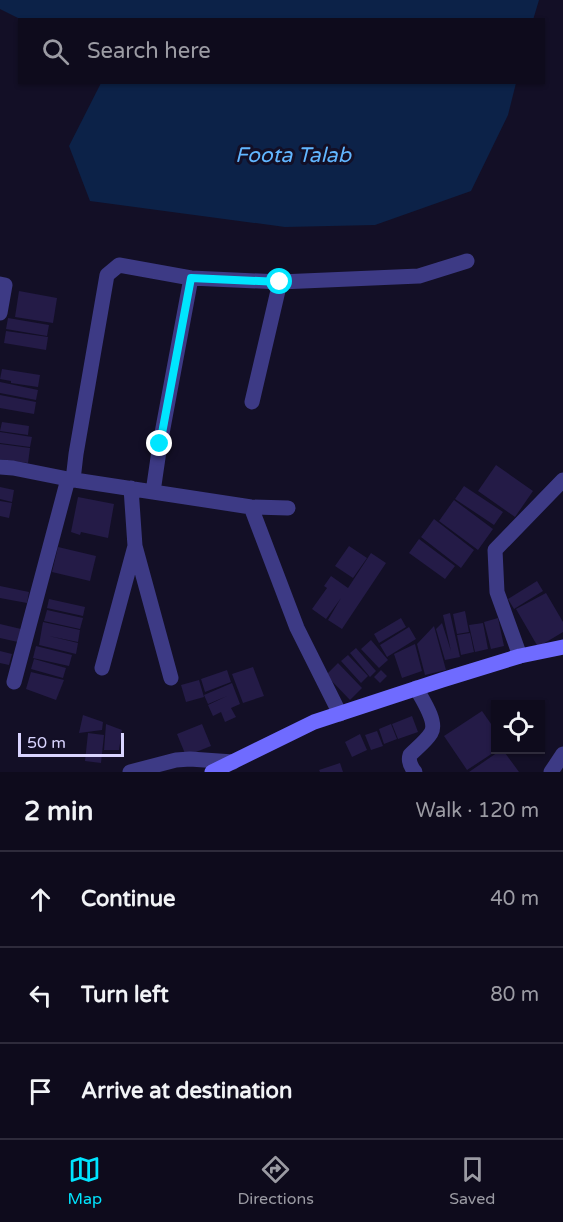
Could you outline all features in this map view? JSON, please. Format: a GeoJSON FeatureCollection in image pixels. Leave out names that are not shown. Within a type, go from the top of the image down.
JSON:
{"type":"FeatureCollection","features":[{"type":"Feature","properties":{"kind":"main road"},"geometry":{"type":"LineString","coordinates":[[212,772],[314,722],[520,656],[563,647]]}},
{"type":"Feature","properties":{"kind":"street"},"geometry":{"type":"LineString","coordinates":[[14,682],[71,479],[107,275],[119,265],[191,278],[280,282],[419,276],[467,261]]}},
{"type":"Feature","properties":{"kind":"street"},"geometry":{"type":"LineString","coordinates":[[153,492],[191,278]]}},
{"type":"Feature","properties":{"kind":"street"},"geometry":{"type":"LineString","coordinates":[[252,402],[280,282]]}},
{"type":"Feature","properties":{"kind":"street"},"geometry":{"type":"LineString","coordinates":[[0,284],[5,285],[0,313]]}},
{"type":"Feature","properties":{"kind":"street"},"geometry":{"type":"LineString","coordinates":[[0,467],[251,507],[288,508]]}},
{"type":"Feature","properties":{"kind":"street"},"geometry":{"type":"LineString","coordinates":[[520,656],[497,592],[495,550],[563,480]]}},
{"type":"Feature","properties":{"kind":"street"},"geometry":{"type":"LineString","coordinates":[[131,488],[135,546],[171,678]]}},
{"type":"Feature","properties":{"kind":"street"},"geometry":{"type":"LineString","coordinates":[[251,507],[297,628],[340,714]]}},
{"type":"Feature","properties":{"kind":"street"},"geometry":{"type":"LineString","coordinates":[[102,668],[135,546]]}},
{"type":"Feature","properties":{"kind":"street"},"geometry":{"type":"LineString","coordinates":[[415,772],[409,761],[410,755],[433,729],[433,722],[416,688]]}},
{"type":"Feature","properties":{"kind":"street"},"geometry":{"type":"LineString","coordinates":[[550,772],[563,754]]}},
{"type":"Feature","properties":{"kind":"street"},"geometry":{"type":"LineString","coordinates":[[130,772],[176,760],[233,762]]}},
{"type":"Feature","properties":{"kind":"water"},"geometry":{"type":"Polygon","coordinates":[[[0,0],[539,0],[534,18],[18,18],[0,9],[0,0]]]}},
{"type":"Feature","properties":{"kind":"water","name":"Foota Talab"},"geometry":{"type":"Polygon","coordinates":[[[100,84],[516,84],[508,115],[471,191],[375,225],[285,227],[90,201],[69,146],[100,84]]]}},
{"type":"Feature","properties":{"kind":"building"},"geometry":{"type":"Polygon","coordinates":[[[19,291],[57,298],[53,323],[15,317],[19,291]]]}},
{"type":"Feature","properties":{"kind":"building"},"geometry":{"type":"Polygon","coordinates":[[[8,318],[49,325],[47,336],[6,329],[8,318]]]}},
{"type":"Feature","properties":{"kind":"building"},"geometry":{"type":"Polygon","coordinates":[[[6,331],[48,337],[46,350],[4,343],[6,331]]]}},
{"type":"Feature","properties":{"kind":"building"},"geometry":{"type":"Polygon","coordinates":[[[2,369],[40,375],[38,387],[0,379],[2,369]]]}},
{"type":"Feature","properties":{"kind":"building"},"geometry":{"type":"Polygon","coordinates":[[[0,382],[38,390],[36,400],[0,393],[0,382]]]}},
{"type":"Feature","properties":{"kind":"building"},"geometry":{"type":"Polygon","coordinates":[[[0,395],[36,402],[34,414],[0,408],[0,395]]]}},
{"type":"Feature","properties":{"kind":"building"},"geometry":{"type":"Polygon","coordinates":[[[2,422],[29,426],[28,435],[0,431],[2,422]]]}},
{"type":"Feature","properties":{"kind":"building"},"geometry":{"type":"Polygon","coordinates":[[[0,432],[32,437],[30,447],[0,443],[0,432]]]}},
{"type":"Feature","properties":{"kind":"building"},"geometry":{"type":"Polygon","coordinates":[[[0,444],[30,448],[28,463],[0,459],[0,444]]]}},
{"type":"Feature","properties":{"kind":"building"},"geometry":{"type":"Polygon","coordinates":[[[496,465],[533,491],[515,517],[478,491],[496,465]]]}},
{"type":"Feature","properties":{"kind":"building"},"geometry":{"type":"Polygon","coordinates":[[[464,486],[503,512],[494,525],[455,499],[464,486]]]}},
{"type":"Feature","properties":{"kind":"building"},"geometry":{"type":"Polygon","coordinates":[[[0,487],[14,490],[12,502],[0,499],[0,487]]]}},
{"type":"Feature","properties":{"kind":"building"},"geometry":{"type":"Polygon","coordinates":[[[78,497],[114,504],[108,538],[71,532],[78,497]]]}},
{"type":"Feature","properties":{"kind":"building"},"geometry":{"type":"Polygon","coordinates":[[[454,500],[493,529],[478,550],[439,521],[454,500]]]}},
{"type":"Feature","properties":{"kind":"building"},"geometry":{"type":"Polygon","coordinates":[[[0,501],[12,503],[9,518],[0,516],[0,501]]]}},
{"type":"Feature","properties":{"kind":"building"},"geometry":{"type":"Polygon","coordinates":[[[434,519],[474,550],[461,568],[421,537],[434,519]]]}},
{"type":"Feature","properties":{"kind":"building"},"geometry":{"type":"Polygon","coordinates":[[[419,539],[455,566],[445,579],[409,553],[419,539]]]}},
{"type":"Feature","properties":{"kind":"building"},"geometry":{"type":"Polygon","coordinates":[[[349,546],[367,558],[353,578],[335,566],[349,546]]]}},
{"type":"Feature","properties":{"kind":"building"},"geometry":{"type":"Polygon","coordinates":[[[58,547],[96,556],[90,581],[52,572],[58,547]]]}},
{"type":"Feature","properties":{"kind":"building"},"geometry":{"type":"Polygon","coordinates":[[[371,553],[386,563],[342,629],[328,620],[341,598],[326,619],[312,609],[327,588],[324,586],[331,576],[348,588],[371,553]]]}},
{"type":"Feature","properties":{"kind":"building"},"geometry":{"type":"Polygon","coordinates":[[[537,581],[543,591],[514,609],[508,599],[537,581]]]}},
{"type":"Feature","properties":{"kind":"building"},"geometry":{"type":"Polygon","coordinates":[[[0,586],[29,592],[27,603],[0,598],[0,586]]]}},
{"type":"Feature","properties":{"kind":"building"},"geometry":{"type":"Polygon","coordinates":[[[546,593],[563,622],[563,632],[538,647],[516,609],[546,593]]]}},
{"type":"Feature","properties":{"kind":"building"},"geometry":{"type":"Polygon","coordinates":[[[49,599],[85,607],[83,616],[47,608],[49,599]]]}},
{"type":"Feature","properties":{"kind":"building"},"geometry":{"type":"Polygon","coordinates":[[[47,610],[83,618],[80,629],[44,621],[47,610]]]}},
{"type":"Feature","properties":{"kind":"building"},"geometry":{"type":"Polygon","coordinates":[[[465,611],[469,632],[457,634],[453,614],[465,611]]]}},
{"type":"Feature","properties":{"kind":"building"},"geometry":{"type":"Polygon","coordinates":[[[450,613],[460,657],[445,660],[436,629],[442,623],[451,651],[443,615],[450,613]]]}},
{"type":"Feature","properties":{"kind":"building"},"geometry":{"type":"Polygon","coordinates":[[[401,618],[406,627],[379,643],[374,634],[401,618]]]}},
{"type":"Feature","properties":{"kind":"building"},"geometry":{"type":"Polygon","coordinates":[[[498,618],[504,646],[491,649],[484,622],[498,618]]]}},
{"type":"Feature","properties":{"kind":"building"},"geometry":{"type":"Polygon","coordinates":[[[43,622],[80,630],[78,642],[49,636],[78,643],[76,654],[39,645],[43,622]]]}},
{"type":"Feature","properties":{"kind":"building"},"geometry":{"type":"Polygon","coordinates":[[[483,623],[488,649],[475,652],[469,625],[483,623]]]}},
{"type":"Feature","properties":{"kind":"building"},"geometry":{"type":"Polygon","coordinates":[[[0,624],[21,629],[18,642],[0,638],[0,624]]]}},
{"type":"Feature","properties":{"kind":"building"},"geometry":{"type":"Polygon","coordinates":[[[434,626],[446,670],[425,675],[417,644],[434,626]]]}},
{"type":"Feature","properties":{"kind":"building"},"geometry":{"type":"Polygon","coordinates":[[[409,627],[416,639],[387,657],[380,645],[409,627]]]}},
{"type":"Feature","properties":{"kind":"building"},"geometry":{"type":"Polygon","coordinates":[[[470,633],[474,652],[461,655],[457,635],[470,633]]]}},
{"type":"Feature","properties":{"kind":"building"},"geometry":{"type":"Polygon","coordinates":[[[371,640],[388,660],[379,668],[361,649],[371,640]]]}},
{"type":"Feature","properties":{"kind":"building"},"geometry":{"type":"Polygon","coordinates":[[[415,644],[422,671],[402,678],[394,654],[415,644]]]}},
{"type":"Feature","properties":{"kind":"building"},"geometry":{"type":"Polygon","coordinates":[[[36,646],[72,655],[69,666],[33,658],[36,646]]]}},
{"type":"Feature","properties":{"kind":"building"},"geometry":{"type":"Polygon","coordinates":[[[356,648],[376,671],[370,677],[350,653],[356,648]]]}},
{"type":"Feature","properties":{"kind":"building"},"geometry":{"type":"Polygon","coordinates":[[[0,651],[12,654],[9,665],[0,663],[0,651]]]}},
{"type":"Feature","properties":{"kind":"building"},"geometry":{"type":"Polygon","coordinates":[[[348,655],[368,676],[361,683],[341,661],[348,655]]]}},
{"type":"Feature","properties":{"kind":"building"},"geometry":{"type":"Polygon","coordinates":[[[34,659],[66,668],[63,678],[31,669],[34,659]]]}},
{"type":"Feature","properties":{"kind":"building"},"geometry":{"type":"Polygon","coordinates":[[[338,663],[362,688],[350,700],[326,675],[338,663]]]}},
{"type":"Feature","properties":{"kind":"building"},"geometry":{"type":"Polygon","coordinates":[[[253,667],[264,696],[243,703],[232,674],[253,667]]]}},
{"type":"Feature","properties":{"kind":"building"},"geometry":{"type":"Polygon","coordinates":[[[227,670],[231,682],[205,692],[201,679],[227,670]]]}},
{"type":"Feature","properties":{"kind":"building"},"geometry":{"type":"Polygon","coordinates":[[[381,670],[387,676],[380,683],[374,677],[381,670]]]}},
{"type":"Feature","properties":{"kind":"building"},"geometry":{"type":"Polygon","coordinates":[[[31,672],[64,680],[56,700],[26,689],[31,672]]]}},
{"type":"Feature","properties":{"kind":"building"},"geometry":{"type":"Polygon","coordinates":[[[199,680],[204,697],[186,702],[181,685],[199,680]]]}},
{"type":"Feature","properties":{"kind":"building"},"geometry":{"type":"Polygon","coordinates":[[[232,683],[240,704],[231,708],[236,717],[225,722],[221,712],[213,716],[208,705],[227,696],[208,704],[204,695],[232,683]]]}},
{"type":"Feature","properties":{"kind":"building"},"geometry":{"type":"Polygon","coordinates":[[[482,711],[491,724],[491,754],[467,770],[444,736],[482,711]]]}},
{"type":"Feature","properties":{"kind":"building"},"geometry":{"type":"Polygon","coordinates":[[[83,715],[103,722],[102,730],[79,733],[83,715]]]}},
{"type":"Feature","properties":{"kind":"building"},"geometry":{"type":"Polygon","coordinates":[[[412,716],[418,732],[398,739],[392,724],[412,716]]]}},
{"type":"Feature","properties":{"kind":"building"},"geometry":{"type":"Polygon","coordinates":[[[106,724],[122,730],[119,750],[104,750],[106,724]]]}},
{"type":"Feature","properties":{"kind":"building"},"geometry":{"type":"Polygon","coordinates":[[[202,724],[211,746],[186,756],[177,734],[202,724]]]}},
{"type":"Feature","properties":{"kind":"building"},"geometry":{"type":"Polygon","coordinates":[[[391,724],[397,739],[384,744],[379,729],[391,724]]]}},
{"type":"Feature","properties":{"kind":"building"},"geometry":{"type":"Polygon","coordinates":[[[377,731],[383,746],[371,750],[365,735],[377,731]]]}},
{"type":"Feature","properties":{"kind":"building"},"geometry":{"type":"Polygon","coordinates":[[[88,733],[104,735],[101,763],[85,761],[88,733]]]}},
{"type":"Feature","properties":{"kind":"building"},"geometry":{"type":"Polygon","coordinates":[[[360,734],[367,750],[352,757],[345,742],[360,734]]]}},
{"type":"Feature","properties":{"kind":"building"},"geometry":{"type":"Polygon","coordinates":[[[495,754],[506,754],[519,772],[469,772],[495,754]]]}},
{"type":"Feature","properties":{"kind":"building"},"geometry":{"type":"Polygon","coordinates":[[[340,763],[343,772],[320,772],[319,770],[340,763]]]}},
{"type":"Feature","properties":{"kind":"route"},"geometry":{"type":"LineString","coordinates":[[160,444],[191,278],[280,282]]}}]}
